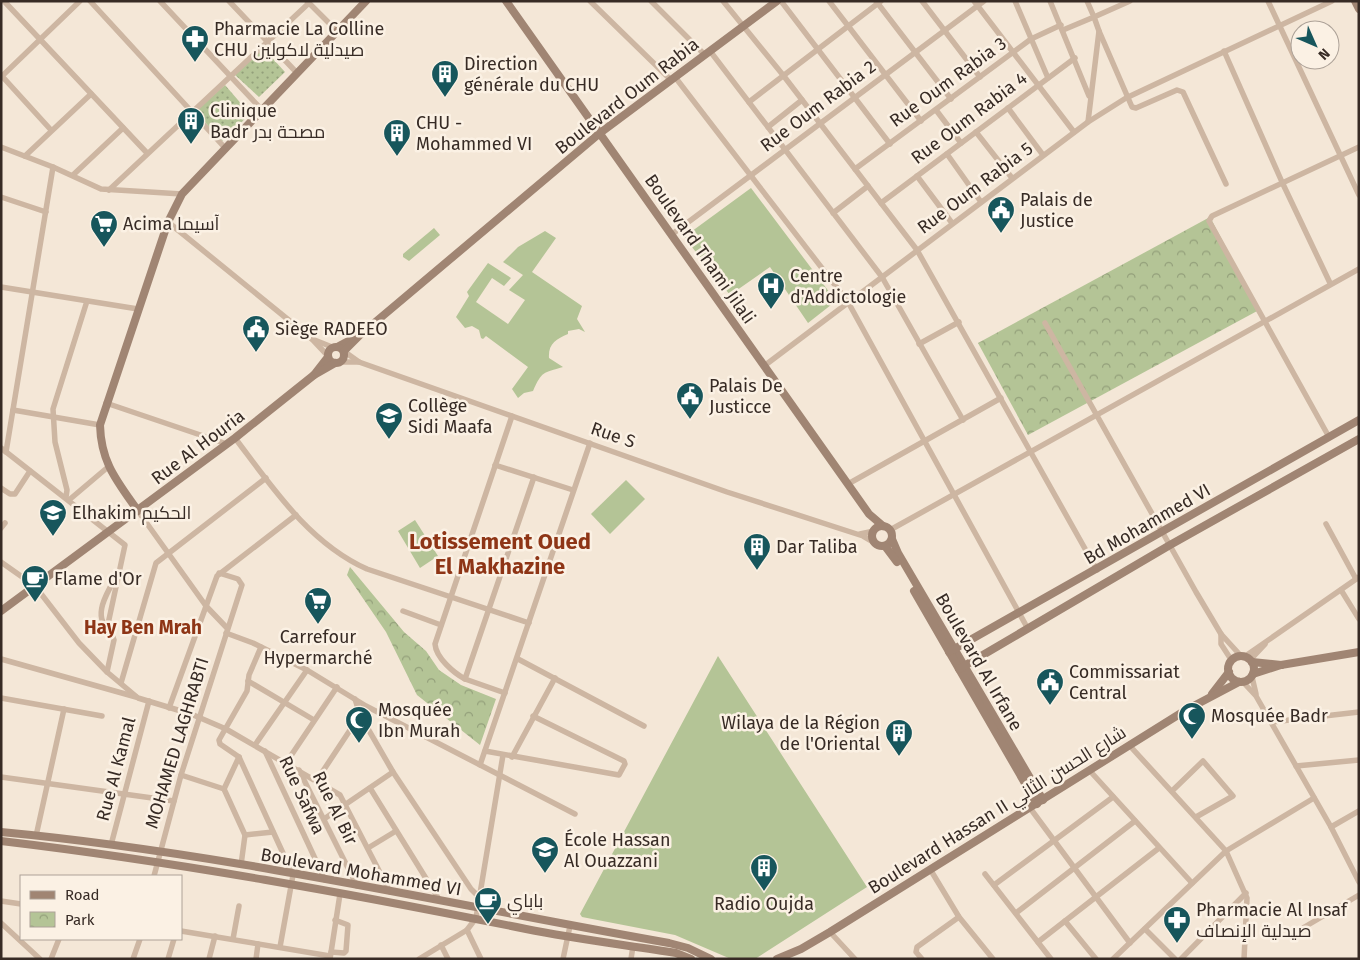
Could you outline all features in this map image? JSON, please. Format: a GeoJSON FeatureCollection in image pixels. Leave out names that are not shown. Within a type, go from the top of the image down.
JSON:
{"type":"FeatureCollection","features":[{"type":"Feature","properties":{"kind":"street"},"geometry":{"type":"LineString","coordinates":[[4,1],[147,153]]}},
{"type":"Feature","properties":{"kind":"street"},"geometry":{"type":"LineString","coordinates":[[52,130],[2,76],[80,1]]}},
{"type":"Feature","properties":{"kind":"street"},"geometry":{"type":"LineString","coordinates":[[90,1],[226,148]]}},
{"type":"Feature","properties":{"kind":"street"},"geometry":{"type":"LineString","coordinates":[[160,1],[262,110]]}},
{"type":"Feature","properties":{"kind":"street"},"geometry":{"type":"LineString","coordinates":[[229,1],[297,72]]}},
{"type":"Feature","properties":{"kind":"street"},"geometry":{"type":"LineString","coordinates":[[366,1],[182,194],[168,222],[106,403],[100,425],[100,441],[108,467],[206,606],[227,630],[307,670],[355,698],[575,814]]}},
{"type":"Feature","properties":{"kind":"street","name":"Boulevard Thami Jilali"},"geometry":{"type":"LineString","coordinates":[[506,1],[870,514]]}},
{"type":"Feature","properties":{"kind":"street"},"geometry":{"type":"LineString","coordinates":[[590,1],[673,78],[848,302],[1028,629]]}},
{"type":"Feature","properties":{"kind":"street"},"geometry":{"type":"LineString","coordinates":[[651,1],[707,53],[749,102],[882,277],[963,420]]}},
{"type":"Feature","properties":{"kind":"street"},"geometry":{"type":"LineString","coordinates":[[723,1],[744,25],[918,250],[1032,450],[1097,570]]}},
{"type":"Feature","properties":{"kind":"street","name":"Boulevard Oum Rabia"},"geometry":{"type":"LineString","coordinates":[[340,349],[360,335],[600,133],[777,1]]}},
{"type":"Feature","properties":{"kind":"street"},"geometry":{"type":"LineString","coordinates":[[781,1],[890,144]]}},
{"type":"Feature","properties":{"kind":"street"},"geometry":{"type":"LineString","coordinates":[[829,1],[921,121]]}},
{"type":"Feature","properties":{"kind":"street"},"geometry":{"type":"LineString","coordinates":[[922,1],[980,77]]}},
{"type":"Feature","properties":{"kind":"street","name":"Rue Oum Rabia 2"},"geometry":{"type":"LineString","coordinates":[[671,235],[976,4],[984,1]]}},
{"type":"Feature","properties":{"kind":"street"},"geometry":{"type":"LineString","coordinates":[[1014,1],[1048,78]]}},
{"type":"Feature","properties":{"kind":"street"},"geometry":{"type":"LineString","coordinates":[[1050,1],[1076,58],[1090,99]]}},
{"type":"Feature","properties":{"kind":"street"},"geometry":{"type":"LineString","coordinates":[[1087,1],[1129,104],[1136,108],[1180,90],[1226,184]]}},
{"type":"Feature","properties":{"kind":"street"},"geometry":{"type":"LineString","coordinates":[[1094,17],[1130,1]]}},
{"type":"Feature","properties":{"kind":"street"},"geometry":{"type":"LineString","coordinates":[[1268,1],[1338,156],[1359,195]]}},
{"type":"Feature","properties":{"kind":"street","name":"Rue Oum Rabia 5"},"geometry":{"type":"LineString","coordinates":[[764,366],[1088,122],[1126,98],[1332,1]]}},
{"type":"Feature","properties":{"kind":"street"},"geometry":{"type":"LineString","coordinates":[[1355,1],[1359,9]]}},
{"type":"Feature","properties":{"kind":"street"},"geometry":{"type":"LineString","coordinates":[[109,190],[308,2],[336,31]]}},
{"type":"Feature","properties":{"kind":"street"},"geometry":{"type":"LineString","coordinates":[[749,102],[879,2],[951,99]]}},
{"type":"Feature","properties":{"kind":"street"},"geometry":{"type":"LineString","coordinates":[[976,4],[1074,132]]}},
{"type":"Feature","properties":{"kind":"street","name":"Rue Oum Rabia 3"},"geometry":{"type":"LineString","coordinates":[[855,169],[1031,39],[1094,17]]}},
{"type":"Feature","properties":{"kind":"street"},"geometry":{"type":"LineString","coordinates":[[1088,122],[1099,31]]}},
{"type":"Feature","properties":{"kind":"street"},"geometry":{"type":"LineString","coordinates":[[1224,51],[1282,182],[1330,283]]}},
{"type":"Feature","properties":{"kind":"street","name":"Rue Oum Rabia 4"},"geometry":{"type":"LineString","coordinates":[[881,203],[1076,58]]}},
{"type":"Feature","properties":{"kind":"street"},"geometry":{"type":"LineString","coordinates":[[25,156],[91,94]]}},
{"type":"Feature","properties":{"kind":"street"},"geometry":{"type":"LineString","coordinates":[[768,127],[802,100]]}},
{"type":"Feature","properties":{"kind":"street"},"geometry":{"type":"LineString","coordinates":[[1008,108],[1043,155]]}},
{"type":"Feature","properties":{"kind":"street"},"geometry":{"type":"LineString","coordinates":[[936,110],[961,143]]}},
{"type":"Feature","properties":{"kind":"street"},"geometry":{"type":"LineString","coordinates":[[73,175],[123,128]]}},
{"type":"Feature","properties":{"kind":"street"},"geometry":{"type":"LineString","coordinates":[[976,132],[1012,178]]}},
{"type":"Feature","properties":{"kind":"street"},"geometry":{"type":"LineString","coordinates":[[1,147],[109,190],[182,194]]}},
{"type":"Feature","properties":{"kind":"street"},"geometry":{"type":"LineString","coordinates":[[1329,437],[1209,220],[1212,216],[1359,147]]}},
{"type":"Feature","properties":{"kind":"street"},"geometry":{"type":"LineString","coordinates":[[947,154],[981,202]]}},
{"type":"Feature","properties":{"kind":"street"},"geometry":{"type":"LineString","coordinates":[[53,167],[13,410],[4,450],[125,545],[108,628]]}},
{"type":"Feature","properties":{"kind":"street"},"geometry":{"type":"LineString","coordinates":[[917,176],[952,224]]}},
{"type":"Feature","properties":{"kind":"street"},"geometry":{"type":"LineString","coordinates":[[833,212],[868,186]]}},
{"type":"Feature","properties":{"kind":"street"},"geometry":{"type":"LineString","coordinates":[[1,198],[46,212]]}},
{"type":"Feature","properties":{"kind":"street"},"geometry":{"type":"LineString","coordinates":[[168,222],[312,339],[328,356],[338,362],[344,358],[340,349]]}},
{"type":"Feature","properties":{"kind":"street"},"geometry":{"type":"LineString","coordinates":[[858,535],[887,528],[953,494],[1330,283],[1359,269]]}},
{"type":"Feature","properties":{"kind":"street"},"geometry":{"type":"LineString","coordinates":[[1,287],[138,309]]}},
{"type":"Feature","properties":{"kind":"street"},"geometry":{"type":"LineString","coordinates":[[68,499],[54,442],[53,417],[86,301]]}},
{"type":"Feature","properties":{"kind":"street"},"geometry":{"type":"LineString","coordinates":[[919,344],[958,322]]}},
{"type":"Feature","properties":{"kind":"street"},"geometry":{"type":"LineString","coordinates":[[1046,324],[1222,634],[1254,668],[1252,676],[1256,696]]}},
{"type":"Feature","properties":{"kind":"street","name":"Rue S"},"geometry":{"type":"LineString","coordinates":[[312,339],[340,349],[359,362],[727,492],[858,535],[875,543]]}},
{"type":"Feature","properties":{"kind":"street","name":"Rue Al Houria"},"geometry":{"type":"LineString","coordinates":[[314,375],[328,356],[340,349]]}},
{"type":"Feature","properties":{"kind":"street","name":"Rue S"},"geometry":{"type":"LineString","coordinates":[[338,362],[359,362]]}},
{"type":"Feature","properties":{"kind":"street","name":"Rue Al Houria"},"geometry":{"type":"LineString","coordinates":[[1,611],[235,438],[314,375],[338,362]]}},
{"type":"Feature","properties":{"kind":"street"},"geometry":{"type":"LineString","coordinates":[[848,484],[1001,398]]}},
{"type":"Feature","properties":{"kind":"street"},"geometry":{"type":"LineString","coordinates":[[106,403],[227,444]]}},
{"type":"Feature","properties":{"kind":"street"},"geometry":{"type":"LineString","coordinates":[[13,410],[100,425]]}},
{"type":"Feature","properties":{"kind":"street"},"geometry":{"type":"LineString","coordinates":[[505,694],[465,679],[455,673],[437,653],[436,644],[440,625],[512,416]]}},
{"type":"Feature","properties":{"kind":"street","name":"Bd Mohammed VI"},"geometry":{"type":"LineString","coordinates":[[952,651],[1359,420]]}},
{"type":"Feature","properties":{"kind":"street"},"geometry":{"type":"LineString","coordinates":[[235,438],[296,515],[321,539],[356,564],[529,623]]}},
{"type":"Feature","properties":{"kind":"street","name":"Bd Mohammed VI"},"geometry":{"type":"LineString","coordinates":[[962,668],[1170,545],[1359,439]]}},
{"type":"Feature","properties":{"kind":"street"},"geometry":{"type":"LineString","coordinates":[[480,765],[518,660],[590,443]]}},
{"type":"Feature","properties":{"kind":"street"},"geometry":{"type":"LineString","coordinates":[[495,465],[573,490]]}},
{"type":"Feature","properties":{"kind":"street"},"geometry":{"type":"LineString","coordinates":[[68,499],[108,467]]}},
{"type":"Feature","properties":{"kind":"street"},"geometry":{"type":"LineString","coordinates":[[1,488],[10,494],[15,494],[30,471]]}},
{"type":"Feature","properties":{"kind":"street"},"geometry":{"type":"LineString","coordinates":[[465,679],[534,477]]}},
{"type":"Feature","properties":{"kind":"street"},"geometry":{"type":"LineString","coordinates":[[121,683],[154,567],[169,552],[266,478]]}},
{"type":"Feature","properties":{"kind":"street"},"geometry":{"type":"LineString","coordinates":[[870,514],[887,528],[892,539],[884,546],[875,543],[872,536],[874,530],[870,514]]}},
{"type":"Feature","properties":{"kind":"street"},"geometry":{"type":"LineString","coordinates":[[170,708],[219,573],[296,515]]}},
{"type":"Feature","properties":{"kind":"street"},"geometry":{"type":"LineString","coordinates":[[1247,659],[1270,639],[1357,578],[1326,524]]}},
{"type":"Feature","properties":{"kind":"street","name":"Boulevard Al Irfane"},"geometry":{"type":"LineString","coordinates":[[892,539],[952,651]]}},
{"type":"Feature","properties":{"kind":"street","name":"Boulevard Al Irfane"},"geometry":{"type":"LineString","coordinates":[[884,546],[896,559],[952,651],[1037,804]]}},
{"type":"Feature","properties":{"kind":"street"},"geometry":{"type":"LineString","coordinates":[[1,562],[35,586],[79,643],[107,672],[138,698]]}},
{"type":"Feature","properties":{"kind":"street"},"geometry":{"type":"LineString","coordinates":[[107,672],[114,640],[103,623],[101,613],[120,571]]}},
{"type":"Feature","properties":{"kind":"street","name":"MOHAMED LAGHRABTI"},"geometry":{"type":"LineString","coordinates":[[154,875],[181,775],[242,585],[239,580],[219,573]]}},
{"type":"Feature","properties":{"kind":"street"},"geometry":{"type":"LineString","coordinates":[[1341,590],[1359,619]]}},
{"type":"Feature","properties":{"kind":"street"},"geometry":{"type":"LineString","coordinates":[[403,612],[440,625]]}},
{"type":"Feature","properties":{"kind":"street"},"geometry":{"type":"LineString","coordinates":[[1222,634],[1222,646],[1232,661],[1229,672],[1233,679],[1241,682],[1256,696],[1331,827],[1359,882]]}},
{"type":"Feature","properties":{"kind":"street"},"geometry":{"type":"LineString","coordinates":[[261,647],[248,681],[247,691],[219,740],[220,744],[239,757],[293,875],[280,947]]}},
{"type":"Feature","properties":{"kind":"street"},"geometry":{"type":"LineString","coordinates":[[1241,682],[1281,665],[1359,652]]}},
{"type":"Feature","properties":{"kind":"street"},"geometry":{"type":"LineString","coordinates":[[1,659],[117,694],[149,701],[199,718],[255,745],[316,780],[340,795],[346,804],[390,892]]}},
{"type":"Feature","properties":{"kind":"street"},"geometry":{"type":"LineString","coordinates":[[1232,661],[1247,659],[1281,665]]}},
{"type":"Feature","properties":{"kind":"street"},"geometry":{"type":"LineString","coordinates":[[518,660],[644,726]]}},
{"type":"Feature","properties":{"kind":"street"},"geometry":{"type":"LineString","coordinates":[[255,745],[286,703],[307,670]]}},
{"type":"Feature","properties":{"kind":"street","name":"Boulevard Hassan II شارع الحسن الثاني"},"geometry":{"type":"LineString","coordinates":[[1209,697],[1229,672]]}},
{"type":"Feature","properties":{"kind":"street"},"geometry":{"type":"LineString","coordinates":[[512,757],[555,678]]}},
{"type":"Feature","properties":{"kind":"street"},"geometry":{"type":"LineString","coordinates":[[248,681],[314,720]]}},
{"type":"Feature","properties":{"kind":"street","name":"Boulevard Hassan II شارع الحسن الثاني"},"geometry":{"type":"LineString","coordinates":[[777,959],[801,949],[830,932],[1209,697],[1241,682]]}},
{"type":"Feature","properties":{"kind":"street"},"geometry":{"type":"LineString","coordinates":[[286,763],[337,686]]}},
{"type":"Feature","properties":{"kind":"street"},"geometry":{"type":"LineString","coordinates":[[1,698],[102,716]]}},
{"type":"Feature","properties":{"kind":"street"},"geometry":{"type":"LineString","coordinates":[[355,698],[360,715],[393,772],[471,889],[479,897]]}},
{"type":"Feature","properties":{"kind":"street","name":"Rue Al Kamal"},"geometry":{"type":"LineString","coordinates":[[111,845],[149,701]]}},
{"type":"Feature","properties":{"kind":"street"},"geometry":{"type":"LineString","coordinates":[[36,836],[64,709]]}},
{"type":"Feature","properties":{"kind":"street"},"geometry":{"type":"LineString","coordinates":[[1272,722],[1359,712]]}},
{"type":"Feature","properties":{"kind":"street"},"geometry":{"type":"LineString","coordinates":[[316,780],[360,715]]}},
{"type":"Feature","properties":{"kind":"street"},"geometry":{"type":"LineString","coordinates":[[485,752],[616,776],[625,764],[624,761],[533,716]]}},
{"type":"Feature","properties":{"kind":"street"},"geometry":{"type":"LineString","coordinates":[[1130,746],[1226,851],[1246,893],[1248,903],[1244,959]]}},
{"type":"Feature","properties":{"kind":"street","name":"Rue Safwa"},"geometry":{"type":"LineString","coordinates":[[264,750],[325,880]]}},
{"type":"Feature","properties":{"kind":"street"},"geometry":{"type":"LineString","coordinates":[[419,959],[467,930],[476,918],[503,755]]}},
{"type":"Feature","properties":{"kind":"street"},"geometry":{"type":"LineString","coordinates":[[224,789],[239,757]]}},
{"type":"Feature","properties":{"kind":"street"},"geometry":{"type":"LineString","coordinates":[[1296,766],[1359,760]]}},
{"type":"Feature","properties":{"kind":"street"},"geometry":{"type":"LineString","coordinates":[[1172,791],[1203,761],[1232,796],[1196,817]]}},
{"type":"Feature","properties":{"kind":"street","name":"Rue Al Bir"},"geometry":{"type":"LineString","coordinates":[[299,770],[357,886]]}},
{"type":"Feature","properties":{"kind":"street"},"geometry":{"type":"LineString","coordinates":[[1090,771],[1192,883]]}},
{"type":"Feature","properties":{"kind":"street"},"geometry":{"type":"LineString","coordinates":[[324,819],[393,772]]}},
{"type":"Feature","properties":{"kind":"street"},"geometry":{"type":"LineString","coordinates":[[181,775],[224,789],[245,836],[241,865]]}},
{"type":"Feature","properties":{"kind":"street"},"geometry":{"type":"LineString","coordinates":[[1,777],[174,801]]}},
{"type":"Feature","properties":{"kind":"street"},"geometry":{"type":"LineString","coordinates":[[370,788],[440,901]]}},
{"type":"Feature","properties":{"kind":"street"},"geometry":{"type":"LineString","coordinates":[[994,885],[1113,797]]}},
{"type":"Feature","properties":{"kind":"street"},"geometry":{"type":"LineString","coordinates":[[1113,959],[1226,851],[1314,798]]}},
{"type":"Feature","properties":{"kind":"street"},"geometry":{"type":"LineString","coordinates":[[1037,804],[1054,840],[1130,943]]}},
{"type":"Feature","properties":{"kind":"street"},"geometry":{"type":"LineString","coordinates":[[1331,827],[1359,812]]}},
{"type":"Feature","properties":{"kind":"street"},"geometry":{"type":"LineString","coordinates":[[1016,913],[1135,821]]}},
{"type":"Feature","properties":{"kind":"street"},"geometry":{"type":"LineString","coordinates":[[368,848],[396,831]]}},
{"type":"Feature","properties":{"kind":"street","name":"Boulevard Mohammed VI"},"geometry":{"type":"LineString","coordinates":[[1,832],[160,851],[325,880],[678,945],[711,959]]}},
{"type":"Feature","properties":{"kind":"street"},"geometry":{"type":"LineString","coordinates":[[245,836],[273,832]]}},
{"type":"Feature","properties":{"kind":"street","name":"Boulevard Mohammed VI"},"geometry":{"type":"LineString","coordinates":[[1,841],[158,861],[568,936],[676,953],[691,959]]}},
{"type":"Feature","properties":{"kind":"street"},"geometry":{"type":"LineString","coordinates":[[1038,942],[1159,848]]}},
{"type":"Feature","properties":{"kind":"street"},"geometry":{"type":"LineString","coordinates":[[1351,868],[1359,867]]}},
{"type":"Feature","properties":{"kind":"street"},"geometry":{"type":"LineString","coordinates":[[930,870],[959,917],[993,959]]}},
{"type":"Feature","properties":{"kind":"street"},"geometry":{"type":"LineString","coordinates":[[985,874],[1051,959]]}},
{"type":"Feature","properties":{"kind":"street"},"geometry":{"type":"LineString","coordinates":[[1181,959],[1246,893]]}},
{"type":"Feature","properties":{"kind":"street"},"geometry":{"type":"LineString","coordinates":[[330,956],[340,894]]}},
{"type":"Feature","properties":{"kind":"street"},"geometry":{"type":"LineString","coordinates":[[1296,932],[1359,895]]}},
{"type":"Feature","properties":{"kind":"street"},"geometry":{"type":"LineString","coordinates":[[1,901],[20,904]]}},
{"type":"Feature","properties":{"kind":"street"},"geometry":{"type":"LineString","coordinates":[[233,939],[239,906]]}},
{"type":"Feature","properties":{"kind":"street"},"geometry":{"type":"LineString","coordinates":[[922,959],[916,952],[917,947],[959,917]]}},
{"type":"Feature","properties":{"kind":"street"},"geometry":{"type":"LineString","coordinates":[[182,931],[330,956],[346,951],[348,925],[335,920]]}},
{"type":"Feature","properties":{"kind":"street"},"geometry":{"type":"LineString","coordinates":[[1065,921],[1096,959]]}},
{"type":"Feature","properties":{"kind":"street"},"geometry":{"type":"LineString","coordinates":[[1,923],[40,959]]}},
{"type":"Feature","properties":{"kind":"street"},"geometry":{"type":"LineString","coordinates":[[563,959],[570,926]]}},
{"type":"Feature","properties":{"kind":"street"},"geometry":{"type":"LineString","coordinates":[[1144,929],[1175,959]]}},
{"type":"Feature","properties":{"kind":"street"},"geometry":{"type":"LineString","coordinates":[[467,930],[481,959]]}},
{"type":"Feature","properties":{"kind":"street"},"geometry":{"type":"LineString","coordinates":[[830,932],[855,959]]}},
{"type":"Feature","properties":{"kind":"street"},"geometry":{"type":"LineString","coordinates":[[209,959],[215,936]]}},
{"type":"Feature","properties":{"kind":"street"},"geometry":{"type":"LineString","coordinates":[[51,959],[59,940]]}},
{"type":"Feature","properties":{"kind":"street"},"geometry":{"type":"LineString","coordinates":[[133,959],[140,940]]}},
{"type":"Feature","properties":{"kind":"street"},"geometry":{"type":"LineString","coordinates":[[168,959],[174,940]]}},
{"type":"Feature","properties":{"kind":"street"},"geometry":{"type":"LineString","coordinates":[[256,959],[258,944]]}},
{"type":"Feature","properties":{"kind":"street"},"geometry":{"type":"LineString","coordinates":[[441,945],[448,959]]}},
{"type":"Feature","properties":{"kind":"street"},"geometry":{"type":"LineString","coordinates":[[631,959],[633,946]]}},
{"type":"Feature","properties":{"kind":"street","name":"Boulevard Hassan II شارع الحسن الثاني"},"geometry":{"type":"LineString","coordinates":[[790,959],[801,949]]}},
{"type":"Feature","properties":{"kind":"green space"},"geometry":{"type":"Polygon","coordinates":[[[263,48],[285,72],[259,97],[234,74],[263,48]]]}},
{"type":"Feature","properties":{"kind":"green space"},"geometry":{"type":"Polygon","coordinates":[[[225,85],[250,114],[222,141],[195,111],[225,85]]]}},
{"type":"Feature","properties":{"kind":"green space"},"geometry":{"type":"Polygon","coordinates":[[[751,188],[836,301],[808,323],[770,267],[730,295],[684,237],[751,188]]]}},
{"type":"Feature","properties":{"kind":"green space"},"geometry":{"type":"Polygon","coordinates":[[[1210,217],[1259,310],[1028,435],[978,343],[1210,217]]]}},
{"type":"Feature","properties":{"kind":"green space"},"geometry":{"type":"Polygon","coordinates":[[[434,228],[440,235],[409,261],[403,257],[403,254],[434,228]]]}},
{"type":"Feature","properties":{"kind":"green space"},"geometry":{"type":"Polygon","coordinates":[[[545,231],[556,238],[532,272],[582,306],[577,319],[585,332],[579,329],[568,331],[568,334],[554,343],[550,349],[549,358],[563,367],[551,370],[541,376],[533,391],[524,393],[518,398],[512,389],[528,367],[486,336],[483,339],[481,338],[479,330],[472,326],[465,328],[456,317],[469,296],[467,292],[488,263],[511,278],[504,286],[492,278],[476,302],[508,324],[525,300],[509,290],[523,275],[503,262],[518,247],[545,231]]]}},
{"type":"Feature","properties":{"kind":"green space"},"geometry":{"type":"Polygon","coordinates":[[[626,480],[645,499],[610,534],[591,514],[626,480]]]}},
{"type":"Feature","properties":{"kind":"green space"},"geometry":{"type":"Polygon","coordinates":[[[415,520],[438,556],[420,568],[398,531],[415,520]]]}},
{"type":"Feature","properties":{"kind":"green space"},"geometry":{"type":"Polygon","coordinates":[[[350,567],[404,632],[426,651],[439,670],[461,685],[496,699],[480,745],[417,695],[386,632],[347,575],[350,567]]]}},
{"type":"Feature","properties":{"kind":"green space"},"geometry":{"type":"Polygon","coordinates":[[[718,656],[867,887],[755,959],[731,959],[675,935],[582,917],[580,914],[718,656]]]}},
{"type":"Feature","properties":{"kind":"place","name":"Pharmacie La Colline CHU صيدلية لاكولين"},"geometry":{"type":"Point","coordinates":[195,63]}},
{"type":"Feature","properties":{"kind":"place","name":"Direction générale du CHU"},"geometry":{"type":"Point","coordinates":[445,98]}},
{"type":"Feature","properties":{"kind":"place","name":"Clinique Badr مصحة بدر"},"geometry":{"type":"Point","coordinates":[191,145]}},
{"type":"Feature","properties":{"kind":"place","name":"CHU - Mohammed VI"},"geometry":{"type":"Point","coordinates":[397,157]}},
{"type":"Feature","properties":{"kind":"place","name":"Palais de Justice"},"geometry":{"type":"Point","coordinates":[1001,234]}},
{"type":"Feature","properties":{"kind":"place","name":"Acima آسيما"},"geometry":{"type":"Point","coordinates":[104,248]}},
{"type":"Feature","properties":{"kind":"place","name":"Centre d'Addictologie"},"geometry":{"type":"Point","coordinates":[771,310]}},
{"type":"Feature","properties":{"kind":"place","name":"Siège RADEEO"},"geometry":{"type":"Point","coordinates":[256,353]}},
{"type":"Feature","properties":{"kind":"place","name":"Palais De Justicce"},"geometry":{"type":"Point","coordinates":[690,420]}},
{"type":"Feature","properties":{"kind":"place","name":"Collège Sidi Maafa"},"geometry":{"type":"Point","coordinates":[389,440]}},
{"type":"Feature","properties":{"kind":"place","name":"Elhakim الحكيم"},"geometry":{"type":"Point","coordinates":[53,537]}},
{"type":"Feature","properties":{"kind":"place","name":"Dar Taliba"},"geometry":{"type":"Point","coordinates":[757,571]}},
{"type":"Feature","properties":{"kind":"place","name":"Flame d'Or"},"geometry":{"type":"Point","coordinates":[35,603]}},
{"type":"Feature","properties":{"kind":"place","name":"Carrefour Hypermarché"},"geometry":{"type":"Point","coordinates":[318,625]}},
{"type":"Feature","properties":{"kind":"place","name":"Commissariat Central"},"geometry":{"type":"Point","coordinates":[1050,706]}},
{"type":"Feature","properties":{"kind":"place","name":"Mosquée Badr"},"geometry":{"type":"Point","coordinates":[1192,740]}},
{"type":"Feature","properties":{"kind":"place","name":"Mosquée Ibn Murah"},"geometry":{"type":"Point","coordinates":[359,744]}},
{"type":"Feature","properties":{"kind":"place","name":"Wilaya de la Région de l'Oriental"},"geometry":{"type":"Point","coordinates":[899,757]}},
{"type":"Feature","properties":{"kind":"place","name":"École Hassan Al Ouazzani"},"geometry":{"type":"Point","coordinates":[545,874]}},
{"type":"Feature","properties":{"kind":"place","name":"Radio Oujda"},"geometry":{"type":"Point","coordinates":[764,892]}},
{"type":"Feature","properties":{"kind":"place","name":"باباي"},"geometry":{"type":"Point","coordinates":[488,925]}},
{"type":"Feature","properties":{"kind":"place","name":"Pharmacie Al Insaf صيدلية الإنصاف"},"geometry":{"type":"Point","coordinates":[1177,944]}},
{"type":"Feature","properties":{"kind":"district","name":"Lotissement Oued El Makhazine"},"geometry":{"type":"Point","coordinates":[500,554]}},
{"type":"Feature","properties":{"kind":"district","name":"Hay Ben Mrah"},"geometry":{"type":"Point","coordinates":[143,627]}}]}
